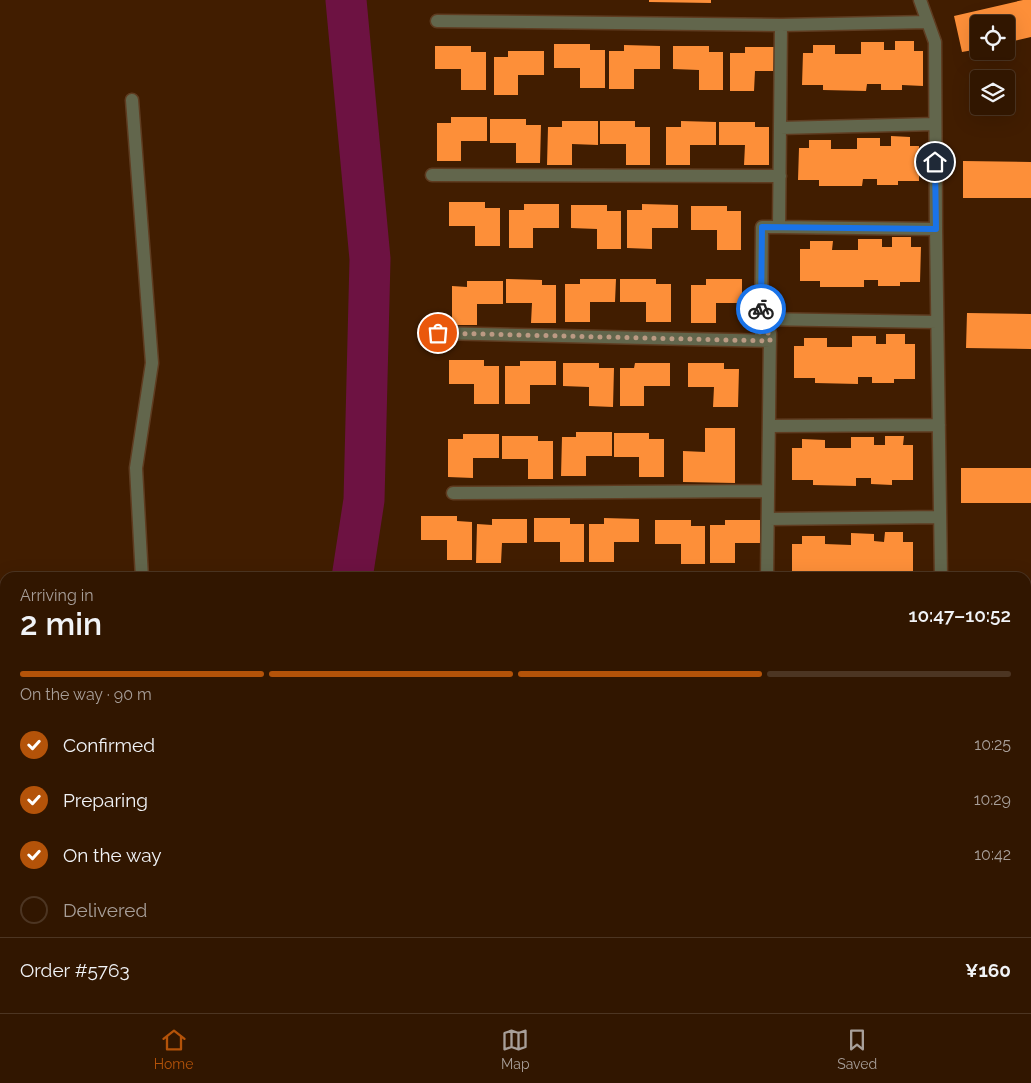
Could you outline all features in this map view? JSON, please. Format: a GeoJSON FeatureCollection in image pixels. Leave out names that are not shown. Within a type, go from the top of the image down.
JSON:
{"type":"FeatureCollection","features":[{"type":"Feature","properties":{"kind":"street"},"geometry":{"type":"LineString","coordinates":[[920,0],[935,42],[941,572]]}},
{"type":"Feature","properties":{"kind":"street"},"geometry":{"type":"LineString","coordinates":[[437,21],[781,25],[928,22]]}},
{"type":"Feature","properties":{"kind":"street"},"geometry":{"type":"LineString","coordinates":[[779,227],[781,25]]}},
{"type":"Feature","properties":{"kind":"street"},"geometry":{"type":"LineString","coordinates":[[132,100],[152,363],[136,468],[142,572]]}},
{"type":"Feature","properties":{"kind":"street"},"geometry":{"type":"LineString","coordinates":[[780,128],[935,124]]}},
{"type":"Feature","properties":{"kind":"street"},"geometry":{"type":"LineString","coordinates":[[432,175],[780,176]]}},
{"type":"Feature","properties":{"kind":"street"},"geometry":{"type":"LineString","coordinates":[[767,572],[770,333],[760,333],[762,227],[936,229]]}},
{"type":"Feature","properties":{"kind":"street"},"geometry":{"type":"LineString","coordinates":[[761,319],[937,322]]}},
{"type":"Feature","properties":{"kind":"street"},"geometry":{"type":"LineString","coordinates":[[438,333],[770,341]]}},
{"type":"Feature","properties":{"kind":"street"},"geometry":{"type":"LineString","coordinates":[[769,426],[939,424]]}},
{"type":"Feature","properties":{"kind":"street"},"geometry":{"type":"LineString","coordinates":[[454,492],[768,491]]}},
{"type":"Feature","properties":{"kind":"street"},"geometry":{"type":"LineString","coordinates":[[768,519],[940,517]]}},
{"type":"Feature","properties":{"kind":"building"},"geometry":{"type":"Polygon","coordinates":[[[649,0],[711,0],[711,3],[649,2],[649,0]]]}},
{"type":"Feature","properties":{"kind":"building"},"geometry":{"type":"Polygon","coordinates":[[[1023,0],[1031,0],[1031,37],[1015,41],[1015,15],[970,15],[970,51],[962,52],[954,16],[1023,0]]]}},
{"type":"Feature","properties":{"kind":"building"},"geometry":{"type":"Polygon","coordinates":[[[895,41],[914,41],[914,51],[923,51],[923,86],[902,85],[902,90],[881,90],[881,84],[867,84],[866,91],[823,90],[823,85],[802,85],[803,53],[813,53],[813,45],[835,45],[835,54],[861,54],[861,42],[884,42],[884,50],[895,50],[895,41]]]}},
{"type":"Feature","properties":{"kind":"building"},"geometry":{"type":"Polygon","coordinates":[[[554,44],[590,44],[590,50],[605,50],[605,88],[580,88],[580,68],[554,68],[554,44]]]}},
{"type":"Feature","properties":{"kind":"building"},"geometry":{"type":"Polygon","coordinates":[[[624,45],[660,46],[660,69],[634,69],[634,89],[609,89],[609,51],[624,51],[624,45]]]}},
{"type":"Feature","properties":{"kind":"building"},"geometry":{"type":"Polygon","coordinates":[[[435,46],[471,46],[471,52],[486,52],[486,90],[461,90],[461,69],[435,69],[435,46]]]}},
{"type":"Feature","properties":{"kind":"building"},"geometry":{"type":"Polygon","coordinates":[[[673,46],[709,46],[709,52],[723,52],[723,90],[699,90],[699,70],[673,69],[673,46]]]}},
{"type":"Feature","properties":{"kind":"building"},"geometry":{"type":"Polygon","coordinates":[[[745,47],[780,47],[780,71],[755,71],[754,91],[730,91],[730,53],[745,53],[745,47]]]}},
{"type":"Feature","properties":{"kind":"building"},"geometry":{"type":"Polygon","coordinates":[[[508,51],[544,51],[544,75],[518,75],[518,95],[494,95],[494,57],[508,57],[508,51]]]}},
{"type":"Feature","properties":{"kind":"building"},"geometry":{"type":"Polygon","coordinates":[[[451,117],[487,117],[487,141],[461,141],[461,161],[437,161],[437,123],[451,123],[451,117]]]}},
{"type":"Feature","properties":{"kind":"building"},"geometry":{"type":"Polygon","coordinates":[[[490,119],[526,119],[526,125],[541,125],[540,163],[516,163],[516,143],[490,143],[490,119]]]}},
{"type":"Feature","properties":{"kind":"building"},"geometry":{"type":"Polygon","coordinates":[[[562,121],[598,121],[598,145],[572,144],[572,165],[547,165],[548,127],[562,127],[562,121]]]}},
{"type":"Feature","properties":{"kind":"building"},"geometry":{"type":"Polygon","coordinates":[[[600,121],[635,121],[635,127],[650,127],[650,165],[626,165],[626,144],[600,144],[600,121]]]}},
{"type":"Feature","properties":{"kind":"building"},"geometry":{"type":"Polygon","coordinates":[[[681,121],[716,122],[716,145],[690,145],[690,165],[666,165],[666,127],[681,127],[681,121]]]}},
{"type":"Feature","properties":{"kind":"building"},"geometry":{"type":"Polygon","coordinates":[[[719,122],[755,122],[755,127],[769,127],[769,165],[744,165],[745,145],[719,145],[719,122]]]}},
{"type":"Feature","properties":{"kind":"building"},"geometry":{"type":"Polygon","coordinates":[[[891,136],[910,137],[910,146],[919,146],[919,181],[898,181],[898,185],[877,185],[877,179],[863,179],[862,186],[819,186],[819,180],[798,180],[799,148],[809,148],[809,140],[831,140],[831,149],[857,149],[857,138],[880,138],[880,146],[891,146],[891,136]]]}},
{"type":"Feature","properties":{"kind":"building"},"geometry":{"type":"Polygon","coordinates":[[[963,161],[1031,162],[1031,198],[963,198],[963,161]]]}},
{"type":"Feature","properties":{"kind":"building"},"geometry":{"type":"Polygon","coordinates":[[[449,202],[485,202],[485,208],[500,208],[500,246],[475,246],[475,226],[449,226],[449,202]]]}},
{"type":"Feature","properties":{"kind":"building"},"geometry":{"type":"Polygon","coordinates":[[[524,204],[559,204],[559,228],[533,228],[533,248],[509,248],[509,210],[524,210],[524,204]]]}},
{"type":"Feature","properties":{"kind":"building"},"geometry":{"type":"Polygon","coordinates":[[[642,204],[678,205],[678,228],[652,228],[652,249],[627,248],[627,210],[642,210],[642,204]]]}},
{"type":"Feature","properties":{"kind":"building"},"geometry":{"type":"Polygon","coordinates":[[[571,205],[607,205],[607,211],[621,211],[621,249],[597,249],[597,229],[571,228],[571,205]]]}},
{"type":"Feature","properties":{"kind":"building"},"geometry":{"type":"Polygon","coordinates":[[[691,206],[727,206],[727,211],[741,211],[741,250],[717,250],[717,230],[691,230],[691,206]]]}},
{"type":"Feature","properties":{"kind":"building"},"geometry":{"type":"Polygon","coordinates":[[[892,237],[911,237],[911,247],[921,247],[920,282],[900,282],[900,286],[878,286],[878,280],[864,280],[864,287],[820,287],[820,281],[800,281],[800,249],[810,249],[810,241],[833,241],[832,250],[858,250],[858,239],[882,239],[882,247],[892,247],[892,237]]]}},
{"type":"Feature","properties":{"kind":"building"},"geometry":{"type":"Polygon","coordinates":[[[506,279],[542,280],[542,285],[556,285],[556,323],[531,323],[532,303],[506,303],[506,279]]]}},
{"type":"Feature","properties":{"kind":"building"},"geometry":{"type":"Polygon","coordinates":[[[580,279],[616,279],[615,302],[590,302],[590,322],[565,322],[565,284],[580,284],[580,279]]]}},
{"type":"Feature","properties":{"kind":"building"},"geometry":{"type":"Polygon","coordinates":[[[620,279],[656,279],[656,284],[671,284],[671,322],[646,322],[646,302],[620,302],[620,279]]]}},
{"type":"Feature","properties":{"kind":"building"},"geometry":{"type":"Polygon","coordinates":[[[706,279],[742,279],[742,303],[716,303],[716,323],[691,323],[691,285],[706,285],[706,279]]]}},
{"type":"Feature","properties":{"kind":"building"},"geometry":{"type":"Polygon","coordinates":[[[467,281],[503,281],[503,304],[477,304],[477,325],[452,325],[452,286],[467,287],[467,281]]]}},
{"type":"Feature","properties":{"kind":"building"},"geometry":{"type":"Polygon","coordinates":[[[967,313],[1031,314],[1031,349],[966,348],[967,313]]]}},
{"type":"Feature","properties":{"kind":"building"},"geometry":{"type":"Polygon","coordinates":[[[886,334],[905,334],[905,344],[915,344],[915,379],[894,379],[894,383],[872,383],[872,377],[858,377],[858,384],[815,383],[815,378],[794,378],[794,346],[804,346],[804,338],[827,338],[827,347],[852,347],[852,336],[876,336],[876,344],[886,344],[886,334]]]}},
{"type":"Feature","properties":{"kind":"building"},"geometry":{"type":"Polygon","coordinates":[[[449,360],[484,360],[484,366],[499,366],[499,404],[474,404],[474,384],[449,384],[449,360]]]}},
{"type":"Feature","properties":{"kind":"building"},"geometry":{"type":"Polygon","coordinates":[[[520,361],[556,361],[556,385],[530,385],[530,404],[505,404],[505,366],[520,366],[520,361]]]}},
{"type":"Feature","properties":{"kind":"building"},"geometry":{"type":"Polygon","coordinates":[[[563,363],[599,363],[599,368],[614,368],[613,407],[589,406],[589,387],[563,386],[563,363]]]}},
{"type":"Feature","properties":{"kind":"building"},"geometry":{"type":"Polygon","coordinates":[[[635,363],[670,363],[670,386],[644,386],[644,406],[620,406],[620,368],[634,368],[635,363]]]}},
{"type":"Feature","properties":{"kind":"building"},"geometry":{"type":"Polygon","coordinates":[[[688,363],[724,363],[724,369],[739,369],[738,407],[713,407],[714,387],[688,387],[688,363]]]}},
{"type":"Feature","properties":{"kind":"building"},"geometry":{"type":"Polygon","coordinates":[[[705,428],[735,428],[735,483],[683,482],[683,451],[705,452],[705,428]]]}},
{"type":"Feature","properties":{"kind":"building"},"geometry":{"type":"Polygon","coordinates":[[[576,432],[612,432],[612,456],[586,456],[586,476],[561,476],[562,437],[576,437],[576,432]]]}},
{"type":"Feature","properties":{"kind":"building"},"geometry":{"type":"Polygon","coordinates":[[[614,433],[649,433],[649,439],[664,439],[664,477],[639,477],[639,457],[614,457],[614,433]]]}},
{"type":"Feature","properties":{"kind":"building"},"geometry":{"type":"Polygon","coordinates":[[[463,434],[499,434],[499,458],[473,458],[473,478],[448,477],[448,439],[463,439],[463,434]]]}},
{"type":"Feature","properties":{"kind":"building"},"geometry":{"type":"Polygon","coordinates":[[[502,436],[538,436],[538,441],[553,441],[553,479],[528,479],[528,459],[502,459],[502,436]]]}},
{"type":"Feature","properties":{"kind":"building"},"geometry":{"type":"Polygon","coordinates":[[[885,436],[904,436],[903,445],[913,445],[913,480],[892,480],[892,485],[871,484],[871,478],[856,478],[856,486],[813,485],[813,480],[792,480],[792,448],[802,448],[802,439],[825,440],[825,448],[851,448],[851,437],[874,437],[874,445],[885,445],[885,436]]]}},
{"type":"Feature","properties":{"kind":"building"},"geometry":{"type":"Polygon","coordinates":[[[961,468],[1031,468],[1031,503],[961,503],[961,468]]]}},
{"type":"Feature","properties":{"kind":"building"},"geometry":{"type":"Polygon","coordinates":[[[421,516],[457,516],[457,521],[472,522],[472,560],[447,560],[447,540],[421,540],[421,516]]]}},
{"type":"Feature","properties":{"kind":"building"},"geometry":{"type":"Polygon","coordinates":[[[534,518],[570,518],[570,524],[584,524],[584,562],[560,562],[560,542],[534,542],[534,518]]]}},
{"type":"Feature","properties":{"kind":"building"},"geometry":{"type":"Polygon","coordinates":[[[604,518],[639,519],[639,542],[614,542],[614,562],[589,562],[589,524],[604,524],[604,518]]]}},
{"type":"Feature","properties":{"kind":"building"},"geometry":{"type":"Polygon","coordinates":[[[492,519],[527,519],[527,543],[502,543],[501,563],[476,563],[477,524],[492,525],[492,519]]]}},
{"type":"Feature","properties":{"kind":"building"},"geometry":{"type":"Polygon","coordinates":[[[655,520],[691,520],[691,526],[705,526],[705,564],[681,564],[681,544],[655,544],[655,520]]]}},
{"type":"Feature","properties":{"kind":"building"},"geometry":{"type":"Polygon","coordinates":[[[725,520],[760,520],[760,543],[735,543],[735,563],[710,563],[710,525],[725,525],[725,520]]]}},
{"type":"Feature","properties":{"kind":"building"},"geometry":{"type":"Polygon","coordinates":[[[885,532],[903,532],[903,542],[913,542],[913,572],[792,572],[792,544],[802,544],[802,536],[825,536],[825,544],[851,545],[851,533],[874,534],[874,541],[884,542],[885,532]]]}},
{"type":"Feature","properties":{"kind":"waterway"},"geometry":{"type":"LineString","coordinates":[[346,0],[370,259],[364,500],[353,572]]}},
{"type":"Feature","properties":{"kind":"way so far"},"geometry":{"type":"LineString","coordinates":[[438,333],[770,341],[770,333],[760,333],[761,309]]}},
{"type":"Feature","properties":{"kind":"route"},"geometry":{"type":"LineString","coordinates":[[761,309],[762,227],[936,229],[935,162]]}}]}
